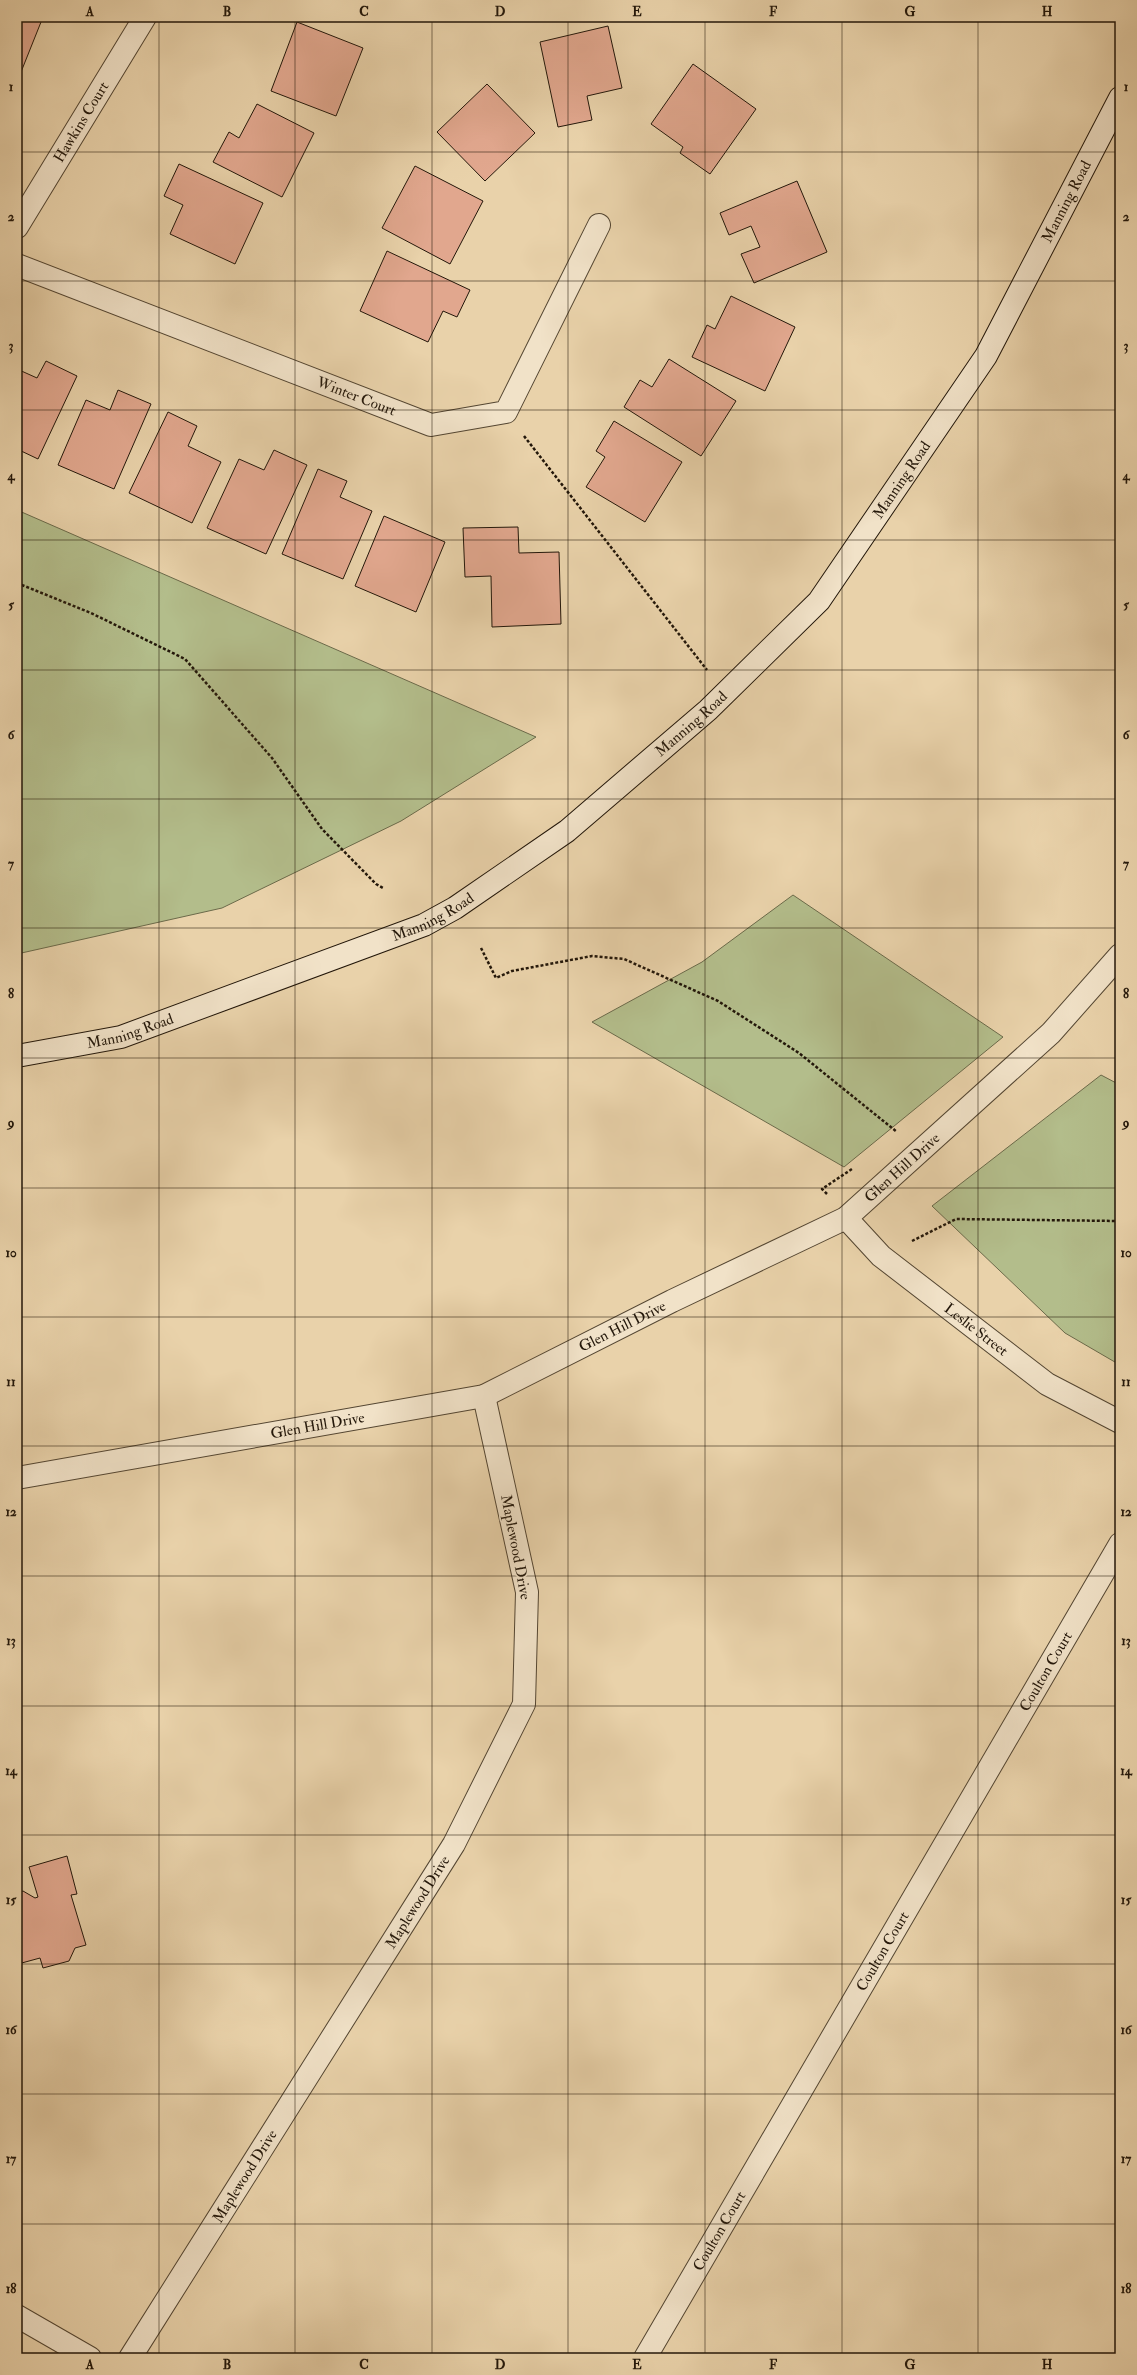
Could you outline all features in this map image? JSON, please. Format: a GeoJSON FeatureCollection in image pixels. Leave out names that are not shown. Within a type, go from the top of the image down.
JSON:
{"type":"FeatureCollection","features":[{"type":"Feature","properties":{"kind":"street","name":"Hawkins Court"},"geometry":{"type":"LineString","coordinates":[[17,227],[145,17]]}},
{"type":"Feature","properties":{"kind":"street","name":"Manning Road"},"geometry":{"type":"LineString","coordinates":[[17,1056],[120,1037],[424,925],[455,908],[568,831],[708,710],[819,601],[986,356],[1120,98]]}},
{"type":"Feature","properties":{"kind":"street"},"geometry":{"type":"LineString","coordinates":[[506,412],[599,224]]}},
{"type":"Feature","properties":{"kind":"street","name":"Winter Court"},"geometry":{"type":"LineString","coordinates":[[17,265],[431,425],[506,412]]}},
{"type":"Feature","properties":{"kind":"street","name":"Glen Hill Drive"},"geometry":{"type":"LineString","coordinates":[[17,1478],[484,1396],[672,1301],[846,1218],[1051,1033],[1120,955]]}},
{"type":"Feature","properties":{"kind":"street","name":"Leslie Street"},"geometry":{"type":"LineString","coordinates":[[846,1218],[881,1256],[1047,1384],[1120,1422]]}},
{"type":"Feature","properties":{"kind":"street","name":"Maplewood Drive"},"geometry":{"type":"LineString","coordinates":[[130,2358],[454,1844],[524,1704],[527,1592],[484,1396]]}},
{"type":"Feature","properties":{"kind":"street","name":"Coulton Court"},"geometry":{"type":"LineString","coordinates":[[645,2358],[1120,1544]]}},
{"type":"Feature","properties":{"kind":"street"},"geometry":{"type":"LineString","coordinates":[[17,2316],[90,2358]]}},
{"type":"Feature","properties":{"kind":"path"},"geometry":{"type":"LineString","coordinates":[[506,412],[700,660]]}},
{"type":"Feature","properties":{"kind":"path"},"geometry":{"type":"LineString","coordinates":[[17,583],[91,613],[186,659],[272,758],[322,829],[376,884],[383,888]]}},
{"type":"Feature","properties":{"kind":"path"},"geometry":{"type":"LineString","coordinates":[[482,948],[496,978],[512,971],[592,956],[624,959],[718,1001],[799,1053],[902,1136]]}},
{"type":"Feature","properties":{"kind":"path"},"geometry":{"type":"LineString","coordinates":[[846,1218],[822,1189],[856,1167]]}},
{"type":"Feature","properties":{"kind":"path"},"geometry":{"type":"LineString","coordinates":[[881,1256],[956,1219],[1120,1221]]}},
{"type":"Feature","properties":{"kind":"green space"},"geometry":{"type":"Polygon","coordinates":[[[17,510],[536,737],[401,821],[222,908],[17,954],[17,510]]]}},
{"type":"Feature","properties":{"kind":"green space"},"geometry":{"type":"Polygon","coordinates":[[[793,895],[1003,1037],[844,1167],[592,1022],[702,962],[793,895]]]}},
{"type":"Feature","properties":{"kind":"green space"},"geometry":{"type":"Polygon","coordinates":[[[1101,1075],[1120,1085],[1120,1365],[1065,1333],[932,1206],[1101,1075]]]}},
{"type":"Feature","properties":{"kind":"building"},"geometry":{"type":"Polygon","coordinates":[[[17,17],[43,17],[19,77],[17,76],[17,17]]]}},
{"type":"Feature","properties":{"kind":"building"},"geometry":{"type":"Polygon","coordinates":[[[297,22],[363,48],[336,116],[271,91],[297,22]]]}},
{"type":"Feature","properties":{"kind":"building"},"geometry":{"type":"Polygon","coordinates":[[[608,26],[622,88],[587,96],[592,120],[558,127],[540,42],[608,26]]]}},
{"type":"Feature","properties":{"kind":"building"},"geometry":{"type":"Polygon","coordinates":[[[693,64],[756,109],[710,174],[680,153],[683,147],[651,124],[693,64]]]}},
{"type":"Feature","properties":{"kind":"building"},"geometry":{"type":"Polygon","coordinates":[[[487,84],[535,133],[485,181],[437,132],[487,84]]]}},
{"type":"Feature","properties":{"kind":"building"},"geometry":{"type":"Polygon","coordinates":[[[257,104],[314,133],[282,197],[213,162],[229,132],[239,138],[257,104]]]}},
{"type":"Feature","properties":{"kind":"building"},"geometry":{"type":"Polygon","coordinates":[[[179,164],[263,203],[235,264],[170,234],[183,205],[164,196],[179,164]]]}},
{"type":"Feature","properties":{"kind":"building"},"geometry":{"type":"Polygon","coordinates":[[[415,166],[483,201],[450,264],[382,228],[415,166]]]}},
{"type":"Feature","properties":{"kind":"building"},"geometry":{"type":"Polygon","coordinates":[[[797,181],[827,252],[754,283],[741,254],[760,247],[751,226],[729,235],[720,213],[797,181]]]}},
{"type":"Feature","properties":{"kind":"building"},"geometry":{"type":"Polygon","coordinates":[[[387,251],[470,290],[457,317],[443,311],[428,342],[360,311],[387,251]]]}},
{"type":"Feature","properties":{"kind":"building"},"geometry":{"type":"Polygon","coordinates":[[[731,296],[795,327],[765,391],[692,357],[707,325],[715,329],[731,296]]]}},
{"type":"Feature","properties":{"kind":"building"},"geometry":{"type":"Polygon","coordinates":[[[669,359],[736,401],[701,456],[624,407],[640,380],[652,387],[669,359]]]}},
{"type":"Feature","properties":{"kind":"building"},"geometry":{"type":"Polygon","coordinates":[[[46,361],[77,376],[38,459],[17,449],[17,369],[37,378],[46,361]]]}},
{"type":"Feature","properties":{"kind":"building"},"geometry":{"type":"Polygon","coordinates":[[[118,390],[151,404],[114,489],[58,465],[86,400],[110,410],[118,390]]]}},
{"type":"Feature","properties":{"kind":"building"},"geometry":{"type":"Polygon","coordinates":[[[168,412],[197,426],[188,446],[221,462],[192,523],[129,493],[168,412]]]}},
{"type":"Feature","properties":{"kind":"building"},"geometry":{"type":"Polygon","coordinates":[[[614,421],[682,462],[645,522],[586,487],[605,457],[596,451],[614,421]]]}},
{"type":"Feature","properties":{"kind":"building"},"geometry":{"type":"Polygon","coordinates":[[[274,450],[307,465],[266,554],[207,528],[239,459],[264,470],[274,450]]]}},
{"type":"Feature","properties":{"kind":"building"},"geometry":{"type":"Polygon","coordinates":[[[318,469],[347,481],[340,497],[372,511],[343,579],[282,554],[318,469]]]}},
{"type":"Feature","properties":{"kind":"building"},"geometry":{"type":"Polygon","coordinates":[[[384,516],[445,542],[416,612],[355,586],[384,516]]]}},
{"type":"Feature","properties":{"kind":"building"},"geometry":{"type":"Polygon","coordinates":[[[518,527],[519,553],[559,552],[561,624],[492,627],[491,576],[465,577],[463,528],[518,527]]]}},
{"type":"Feature","properties":{"kind":"building"},"geometry":{"type":"Polygon","coordinates":[[[67,1856],[77,1894],[71,1895],[86,1945],[75,1948],[69,1961],[43,1968],[40,1958],[18,1964],[17,1893],[23,1891],[35,1898],[38,1897],[29,1867],[67,1856]]]}}]}
